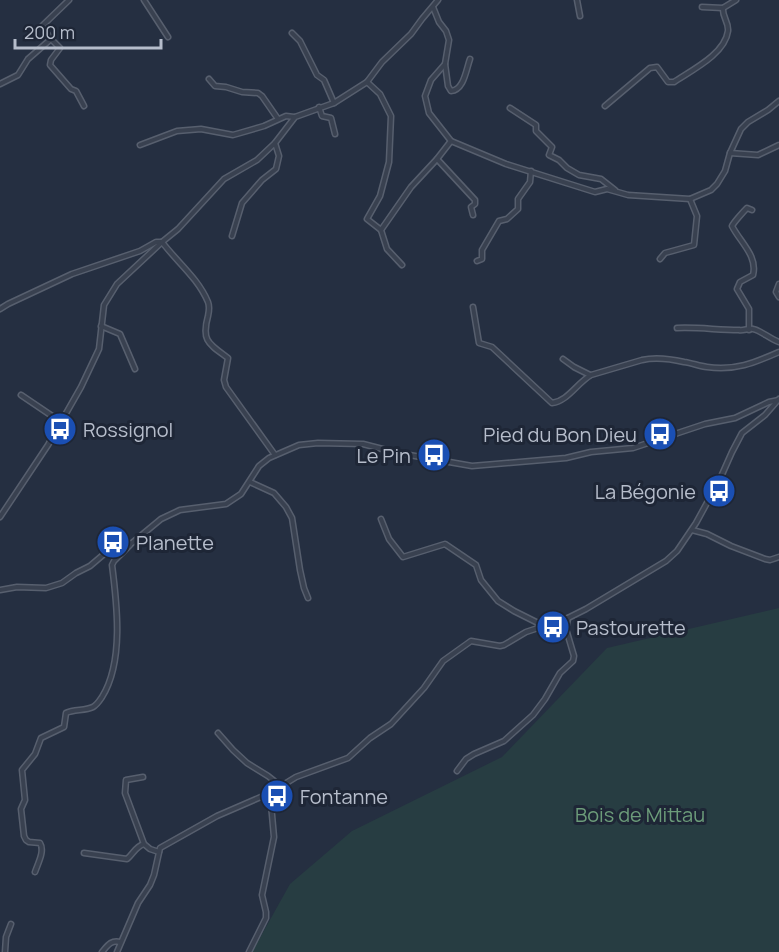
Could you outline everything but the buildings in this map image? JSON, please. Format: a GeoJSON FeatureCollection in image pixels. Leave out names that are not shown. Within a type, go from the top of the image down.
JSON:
{"type":"FeatureCollection","features":[{"type":"Feature","properties":{"kind":"street"},"geometry":{"type":"LineString","coordinates":[[69,0],[42,26],[60,48],[50,65],[76,92],[84,106]]}},
{"type":"Feature","properties":{"kind":"street"},"geometry":{"type":"LineString","coordinates":[[144,0],[168,37]]}},
{"type":"Feature","properties":{"kind":"street"},"geometry":{"type":"LineString","coordinates":[[140,145],[177,130],[201,129],[233,135],[264,126],[286,116],[295,117],[334,103],[367,82],[382,62],[411,34],[438,0]]}},
{"type":"Feature","properties":{"kind":"street"},"geometry":{"type":"LineString","coordinates":[[577,0],[580,16]]}},
{"type":"Feature","properties":{"kind":"street"},"geometry":{"type":"LineString","coordinates":[[702,7],[723,8],[736,0]]}},
{"type":"Feature","properties":{"kind":"street"},"geometry":{"type":"LineString","coordinates":[[433,7],[438,22],[446,31],[449,40],[445,64],[451,92],[459,90],[470,59]]}},
{"type":"Feature","properties":{"kind":"street"},"geometry":{"type":"LineString","coordinates":[[605,106],[650,68],[657,67],[668,82],[675,82],[708,60],[716,53],[728,33],[728,26],[722,14],[723,8]]}},
{"type":"Feature","properties":{"kind":"street"},"geometry":{"type":"LineString","coordinates":[[292,33],[300,41],[316,75],[324,80],[334,103]]}},
{"type":"Feature","properties":{"kind":"street"},"geometry":{"type":"LineString","coordinates":[[0,84],[18,75],[28,59],[51,39]]}},
{"type":"Feature","properties":{"kind":"street"},"geometry":{"type":"LineString","coordinates":[[445,64],[431,80],[424,96],[429,113],[451,141],[506,164],[595,192],[607,189],[628,195],[690,199],[711,190],[725,171],[741,129],[779,101]]}},
{"type":"Feature","properties":{"kind":"street"},"geometry":{"type":"LineString","coordinates":[[209,79],[215,86],[258,93],[278,119]]}},
{"type":"Feature","properties":{"kind":"street"},"geometry":{"type":"LineString","coordinates":[[367,82],[380,94],[391,116],[389,162],[380,196],[367,219],[381,230],[387,249],[402,265]]}},
{"type":"Feature","properties":{"kind":"street"},"geometry":{"type":"LineString","coordinates":[[319,107],[322,116],[331,118],[335,134]]}},
{"type":"Feature","properties":{"kind":"street"},"geometry":{"type":"LineString","coordinates":[[510,108],[536,125],[536,131],[552,147],[549,155],[579,175],[601,179],[618,192]]}},
{"type":"Feature","properties":{"kind":"street"},"geometry":{"type":"LineString","coordinates":[[0,517],[48,446],[81,387],[99,349],[104,304],[117,284],[178,229],[224,179],[257,160],[275,143],[295,117]]}},
{"type":"Feature","properties":{"kind":"street"},"geometry":{"type":"LineString","coordinates":[[381,230],[411,187],[451,141]]}},
{"type":"Feature","properties":{"kind":"street"},"geometry":{"type":"LineString","coordinates":[[232,236],[242,203],[262,180],[276,170],[279,156],[275,143]]}},
{"type":"Feature","properties":{"kind":"street"},"geometry":{"type":"LineString","coordinates":[[730,153],[758,154],[779,145]]}},
{"type":"Feature","properties":{"kind":"street"},"geometry":{"type":"LineString","coordinates":[[437,159],[476,200],[471,207],[473,214]]}},
{"type":"Feature","properties":{"kind":"street"},"geometry":{"type":"LineString","coordinates":[[477,261],[482,259],[482,250],[499,221],[507,219],[518,209],[519,199],[530,182],[531,171]]}},
{"type":"Feature","properties":{"kind":"street"},"geometry":{"type":"LineString","coordinates":[[660,259],[665,253],[694,245],[697,216],[690,199]]}},
{"type":"Feature","properties":{"kind":"street"},"geometry":{"type":"LineString","coordinates":[[749,330],[749,309],[737,288],[741,282],[753,275],[753,258],[737,237],[732,225],[747,208],[752,210]]}},
{"type":"Feature","properties":{"kind":"street"},"geometry":{"type":"LineString","coordinates":[[0,309],[72,274],[156,242],[162,242]]}},
{"type":"Feature","properties":{"kind":"street"},"geometry":{"type":"LineString","coordinates":[[162,242],[198,282],[210,309],[205,335],[208,342],[228,358],[224,380],[226,387],[275,454]]}},
{"type":"Feature","properties":{"kind":"street"},"geometry":{"type":"LineString","coordinates":[[148,246],[151,249],[150,254]]}},
{"type":"Feature","properties":{"kind":"street"},"geometry":{"type":"LineString","coordinates":[[142,249],[150,254]]}},
{"type":"Feature","properties":{"kind":"street"},"geometry":{"type":"LineString","coordinates":[[779,284],[776,292],[779,297]]}},
{"type":"Feature","properties":{"kind":"street"},"geometry":{"type":"LineString","coordinates":[[473,307],[479,343],[492,347],[552,403],[559,402],[591,375],[649,358],[684,361],[707,367],[740,367],[753,364],[779,352]]}},
{"type":"Feature","properties":{"kind":"street"},"geometry":{"type":"LineString","coordinates":[[101,326],[120,333],[135,369]]}},
{"type":"Feature","properties":{"kind":"street"},"geometry":{"type":"LineString","coordinates":[[677,328],[741,331],[753,329],[779,342]]}},
{"type":"Feature","properties":{"kind":"street"},"geometry":{"type":"LineString","coordinates":[[563,359],[591,375]]}},
{"type":"Feature","properties":{"kind":"street"},"geometry":{"type":"LineString","coordinates":[[21,395],[61,422]]}},
{"type":"Feature","properties":{"kind":"street"},"geometry":{"type":"LineString","coordinates":[[35,872],[42,845],[26,840],[24,836],[21,809],[25,800],[22,770],[35,754],[41,738],[64,727],[66,713],[93,707],[108,687],[114,670],[117,605],[112,565],[132,543],[161,519],[180,510],[226,504],[241,494],[259,466],[275,454],[299,445],[311,443],[363,444],[398,453],[472,466],[566,458],[591,452],[633,448],[705,424],[735,418],[779,399]]}},
{"type":"Feature","properties":{"kind":"street"},"geometry":{"type":"LineString","coordinates":[[117,952],[138,903],[150,885],[160,848],[164,844],[217,816],[282,787],[296,777],[348,758],[370,738],[391,724],[443,661],[471,641],[504,645],[526,632],[568,618],[586,609],[666,561],[677,551],[692,530],[742,434],[765,415],[779,399]]}},
{"type":"Feature","properties":{"kind":"street"},"geometry":{"type":"LineString","coordinates":[[250,482],[274,493],[292,518],[300,570],[308,598]]}},
{"type":"Feature","properties":{"kind":"street"},"geometry":{"type":"LineString","coordinates":[[381,519],[389,539],[403,557],[444,544],[476,565],[481,580],[498,601],[544,626]]}},
{"type":"Feature","properties":{"kind":"street"},"geometry":{"type":"LineString","coordinates":[[692,530],[707,534],[765,559],[770,560],[779,556]]}},
{"type":"Feature","properties":{"kind":"street"},"geometry":{"type":"LineString","coordinates":[[0,590],[17,587],[46,588],[62,583],[90,566],[110,549],[132,543]]}},
{"type":"Feature","properties":{"kind":"street"},"geometry":{"type":"LineString","coordinates":[[457,771],[466,759],[504,741],[533,715],[545,699],[560,673],[573,660],[567,629],[568,618]]}},
{"type":"Feature","properties":{"kind":"street"},"geometry":{"type":"LineString","coordinates":[[218,733],[247,763],[282,787]]}},
{"type":"Feature","properties":{"kind":"street"},"geometry":{"type":"LineString","coordinates":[[143,777],[126,780],[125,793],[144,844],[159,852]]}},
{"type":"Feature","properties":{"kind":"street"},"geometry":{"type":"LineString","coordinates":[[249,952],[266,918],[262,895],[274,837],[270,793]]}},
{"type":"Feature","properties":{"kind":"street"},"geometry":{"type":"LineString","coordinates":[[84,853],[127,859],[139,846],[144,844]]}},
{"type":"Feature","properties":{"kind":"street"},"geometry":{"type":"LineString","coordinates":[[5,952],[6,937],[11,924]]}},
{"type":"Feature","properties":{"kind":"street"},"geometry":{"type":"LineString","coordinates":[[102,952],[111,942],[115,940],[120,942]]}},
{"type":"Feature","properties":{"kind":"green space","name":"Bois de Mittau"},"geometry":{"type":"Polygon","coordinates":[[[779,608],[779,952],[252,952],[290,884],[352,831],[502,757],[607,648],[779,608]]]}},
{"type":"Feature","properties":{"kind":"place","name":"Rossignol"},"geometry":{"type":"Point","coordinates":[60,429]}},
{"type":"Feature","properties":{"kind":"place","name":"Pied du Bon Dieu"},"geometry":{"type":"Point","coordinates":[660,434]}},
{"type":"Feature","properties":{"kind":"place","name":"Le Pin"},"geometry":{"type":"Point","coordinates":[434,455]}},
{"type":"Feature","properties":{"kind":"place","name":"La Bégonie"},"geometry":{"type":"Point","coordinates":[719,491]}},
{"type":"Feature","properties":{"kind":"place","name":"Planette"},"geometry":{"type":"Point","coordinates":[113,542]}},
{"type":"Feature","properties":{"kind":"place","name":"Pastourette"},"geometry":{"type":"Point","coordinates":[553,627]}},
{"type":"Feature","properties":{"kind":"place","name":"Fontanne"},"geometry":{"type":"Point","coordinates":[277,796]}}]}
